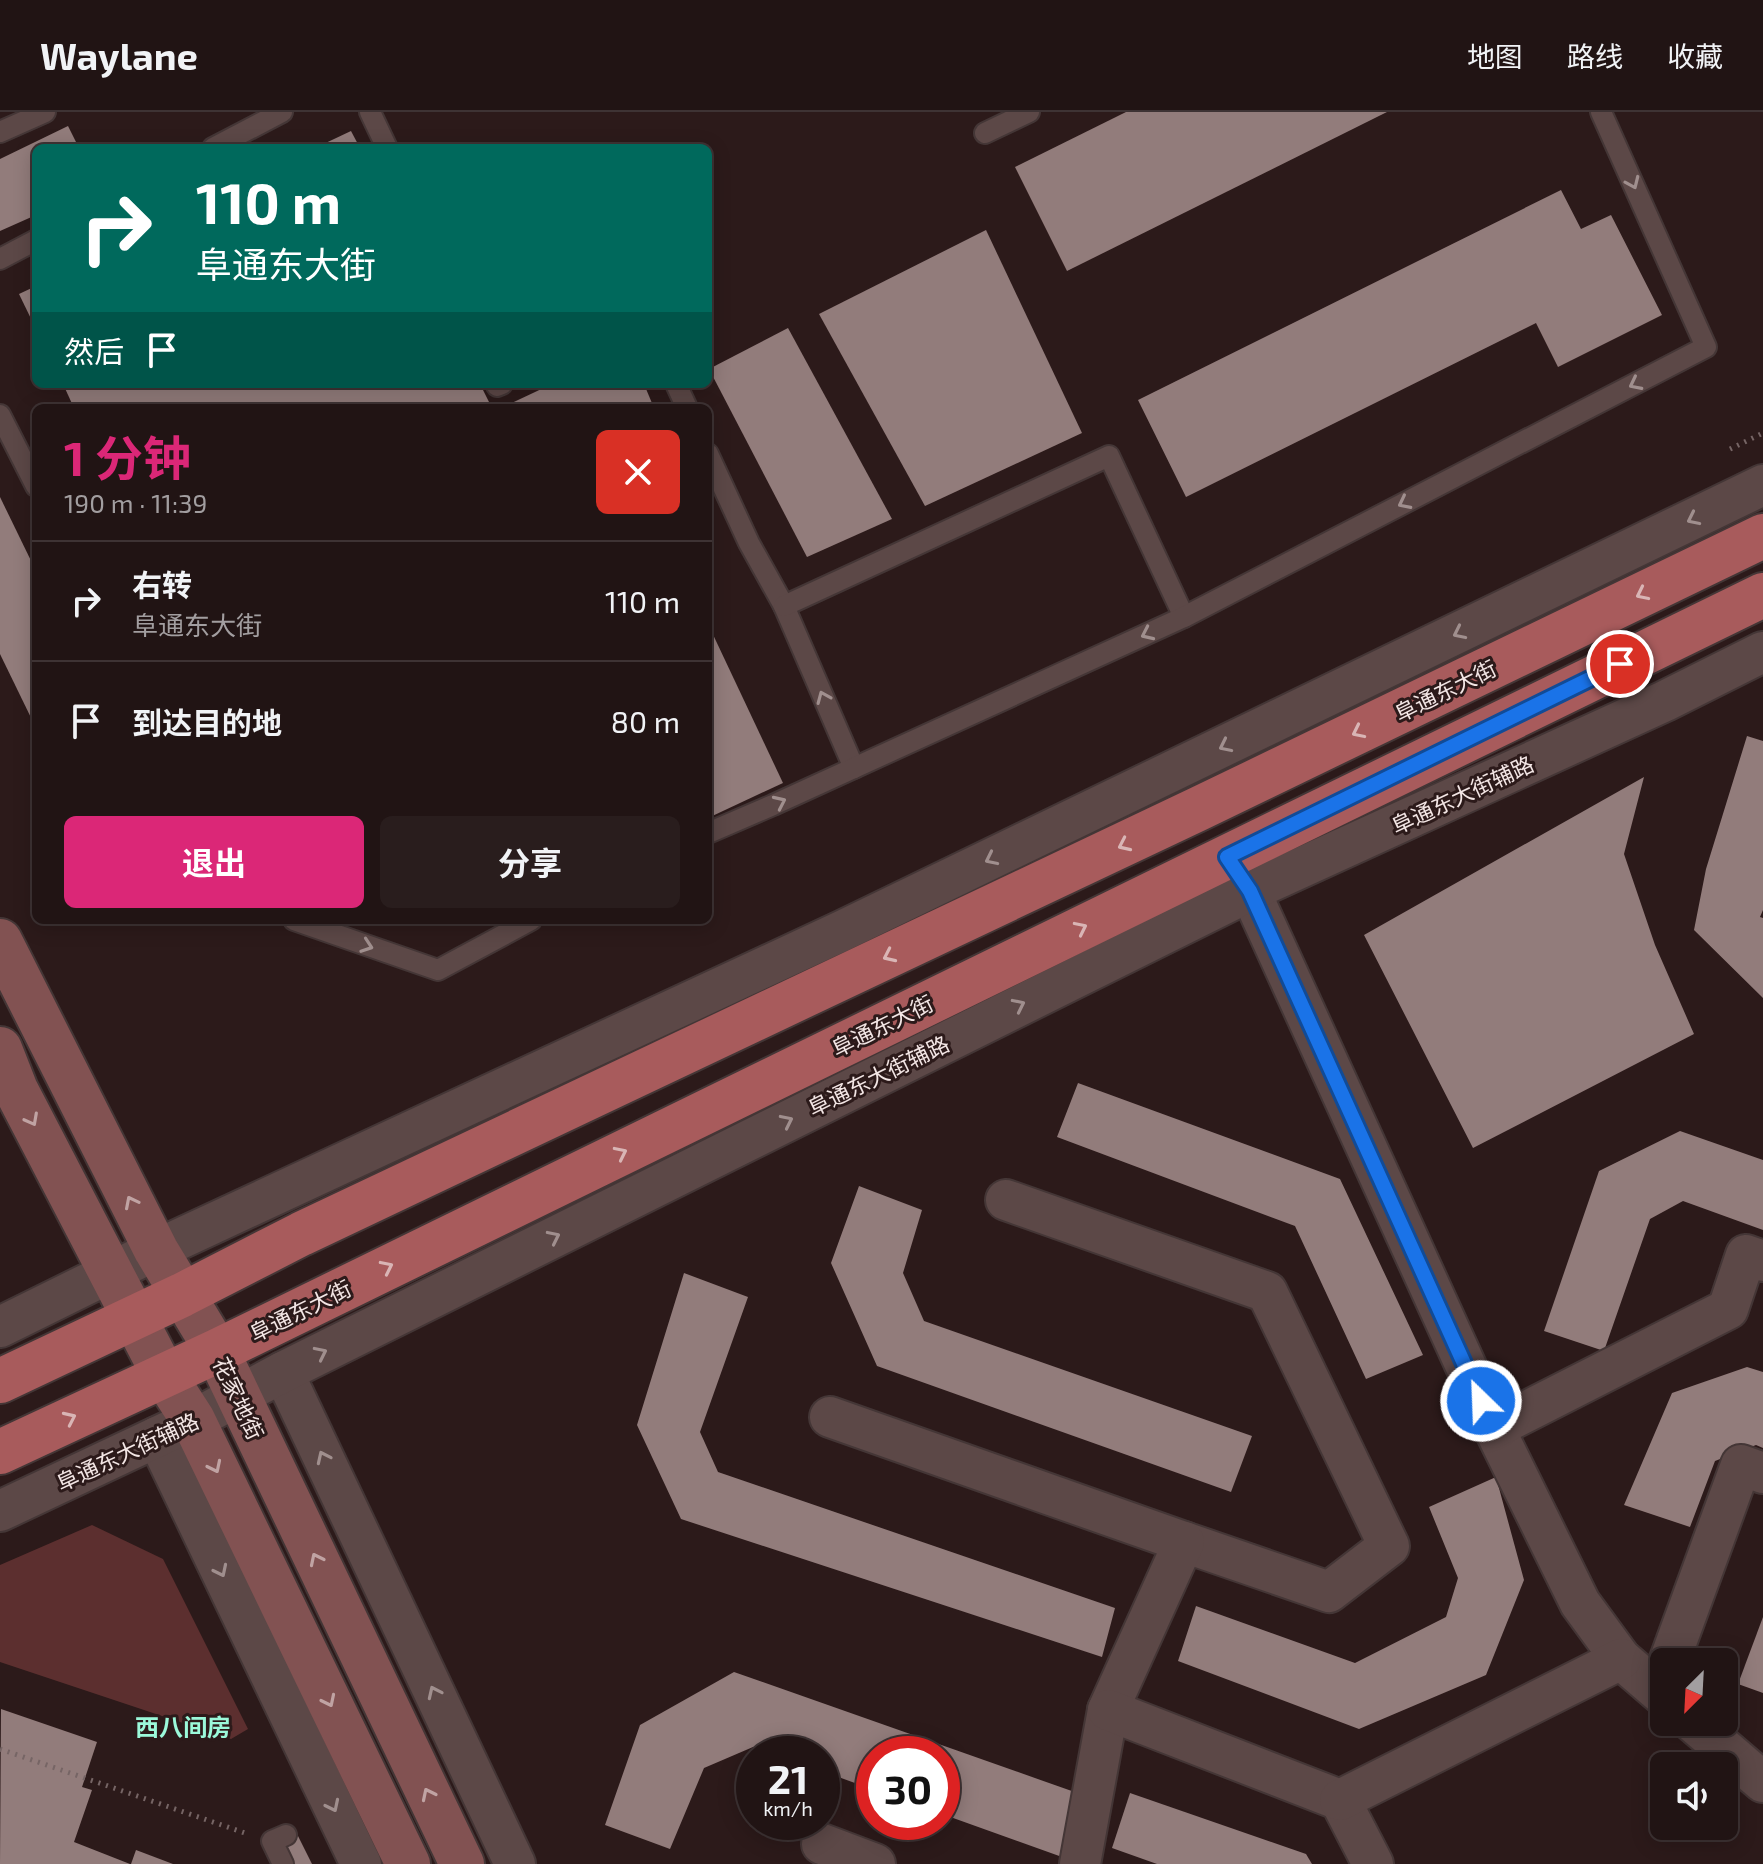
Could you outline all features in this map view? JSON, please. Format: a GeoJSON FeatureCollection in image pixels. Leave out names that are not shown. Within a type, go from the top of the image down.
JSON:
{"type":"FeatureCollection","features":[{"type":"Feature","properties":{"kind":"main road","name":"阜通东大街"},"geometry":{"type":"LineString","coordinates":[[0,1381],[182,1295],[301,1234],[1184,816],[1763,536]]}},
{"type":"Feature","properties":{"kind":"main road","name":"阜通东大街"},"geometry":{"type":"LineString","coordinates":[[0,1452],[1238,874],[1763,595]]}},
{"type":"Feature","properties":{"kind":"main road","name":"花家地街"},"geometry":{"type":"LineString","coordinates":[[0,941],[156,1250],[217,1351],[462,1864]]}},
{"type":"Feature","properties":{"kind":"main road"},"geometry":{"type":"LineString","coordinates":[[0,1049],[16,1090],[164,1375],[175,1429],[408,1864]]}},
{"type":"Feature","properties":{"kind":"street"},"geometry":{"type":"LineString","coordinates":[[0,1327],[156,1250],[853,925],[1763,485]]}},
{"type":"Feature","properties":{"kind":"street","name":"阜通东大街辅路"},"geometry":{"type":"LineString","coordinates":[[0,1511],[238,1397],[1238,874],[1650,708],[1763,652]]}},
{"type":"Feature","properties":{"kind":"street"},"geometry":{"type":"LineString","coordinates":[[1238,874],[1494,1428],[1580,1603],[1621,1659],[1650,1675]]}},
{"type":"Feature","properties":{"kind":"street"},"geometry":{"type":"LineString","coordinates":[[830,1417],[1329,1592],[1389,1546],[1267,1292],[1006,1200]]}},
{"type":"Feature","properties":{"kind":"street"},"geometry":{"type":"LineString","coordinates":[[1494,1428],[1728,1309],[1746,1255],[1763,1261]]}},
{"type":"Feature","properties":{"kind":"street"},"geometry":{"type":"LineString","coordinates":[[283,1372],[515,1864]]}},
{"type":"Feature","properties":{"kind":"street"},"geometry":{"type":"LineString","coordinates":[[175,1429],[361,1864]]}},
{"type":"Feature","properties":{"kind":"street"},"geometry":{"type":"LineString","coordinates":[[1676,1648],[1741,1465],[1763,1473]]}},
{"type":"Feature","properties":{"kind":"street"},"geometry":{"type":"LineString","coordinates":[[1080,1864],[1108,1710],[1184,1542]]}},
{"type":"Feature","properties":{"kind":"street"},"geometry":{"type":"LineString","coordinates":[[1340,1800],[1621,1659]]}},
{"type":"Feature","properties":{"kind":"street"},"geometry":{"type":"LineString","coordinates":[[1108,1710],[1340,1800],[1373,1864]]}},
{"type":"Feature","properties":{"kind":"street"},"geometry":{"type":"LineString","coordinates":[[1709,1736],[1763,1782]]}},
{"type":"Feature","properties":{"kind":"street"},"geometry":{"type":"LineString","coordinates":[[822,1844],[875,1864]]}},
{"type":"Feature","properties":{"kind":"lane"},"geometry":{"type":"LineString","coordinates":[[0,132],[45,112]]}},
{"type":"Feature","properties":{"kind":"lane"},"geometry":{"type":"LineString","coordinates":[[221,144],[282,112]]}},
{"type":"Feature","properties":{"kind":"lane"},"geometry":{"type":"LineString","coordinates":[[370,112],[385,144]]}},
{"type":"Feature","properties":{"kind":"lane"},"geometry":{"type":"LineString","coordinates":[[985,133],[1029,112]]}},
{"type":"Feature","properties":{"kind":"lane"},"geometry":{"type":"LineString","coordinates":[[712,831],[1184,617],[1706,347],[1601,112]]}},
{"type":"Feature","properties":{"kind":"lane"},"geometry":{"type":"LineString","coordinates":[[0,259],[32,242]]}},
{"type":"Feature","properties":{"kind":"lane"},"geometry":{"type":"LineString","coordinates":[[0,415],[32,478]]}},
{"type":"Feature","properties":{"kind":"lane"},"geometry":{"type":"LineString","coordinates":[[784,606],[1109,456],[1184,617]]}},
{"type":"Feature","properties":{"kind":"lane"},"geometry":{"type":"LineString","coordinates":[[712,463],[749,543],[784,606],[854,768]]}},
{"type":"Feature","properties":{"kind":"lane"},"geometry":{"type":"LineString","coordinates":[[306,924],[438,970],[524,924]]}},
{"type":"Feature","properties":{"kind":"lane"},"geometry":{"type":"LineString","coordinates":[[279,1838],[283,1864]]}},
{"type":"Feature","properties":{"kind":"path"},"geometry":{"type":"LineString","coordinates":[[1730,449],[1763,433]]}},
{"type":"Feature","properties":{"kind":"path"},"geometry":{"type":"LineString","coordinates":[[0,1749],[279,1838]]}},
{"type":"Feature","properties":{"kind":"shaded area"},"geometry":{"type":"Polygon","coordinates":[[[92,1525],[163,1559],[248,1729],[231,1739],[0,1662],[0,1565],[92,1525]]]}},
{"type":"Feature","properties":{"kind":"building"},"geometry":{"type":"Polygon","coordinates":[[[1126,112],[1387,112],[1067,271],[1015,167],[1126,112]]]}},
{"type":"Feature","properties":{"kind":"building"},"geometry":{"type":"Polygon","coordinates":[[[68,126],[77,144],[32,144],[32,217],[0,231],[0,159],[68,126]]]}},
{"type":"Feature","properties":{"kind":"building"},"geometry":{"type":"Polygon","coordinates":[[[351,131],[358,144],[323,144],[351,131]]]}},
{"type":"Feature","properties":{"kind":"building"},"geometry":{"type":"Polygon","coordinates":[[[1561,190],[1581,229],[1611,215],[1662,315],[1558,367],[1536,323],[1186,497],[1138,400],[1561,190]]]}},
{"type":"Feature","properties":{"kind":"building"},"geometry":{"type":"Polygon","coordinates":[[[986,230],[1082,433],[925,506],[819,314],[986,230]]]}},
{"type":"Feature","properties":{"kind":"building"},"geometry":{"type":"Polygon","coordinates":[[[32,288],[32,321],[19,294],[32,288]]]}},
{"type":"Feature","properties":{"kind":"building"},"geometry":{"type":"Polygon","coordinates":[[[788,328],[892,519],[807,557],[712,375],[712,367],[788,328]]]}},
{"type":"Feature","properties":{"kind":"building"},"geometry":{"type":"Polygon","coordinates":[[[65,388],[482,388],[490,404],[72,404],[65,388]]]}},
{"type":"Feature","properties":{"kind":"building"},"geometry":{"type":"Polygon","coordinates":[[[544,388],[646,388],[652,404],[510,404],[544,388]]]}},
{"type":"Feature","properties":{"kind":"building"},"geometry":{"type":"Polygon","coordinates":[[[0,497],[32,563],[32,720],[0,654],[0,497]]]}},
{"type":"Feature","properties":{"kind":"building"},"geometry":{"type":"Polygon","coordinates":[[[712,632],[783,783],[712,816],[712,632]]]}},
{"type":"Feature","properties":{"kind":"building"},"geometry":{"type":"Polygon","coordinates":[[[1747,736],[1763,741],[1763,910],[1760,917],[1763,918],[1763,998],[1694,930],[1706,869],[1747,736]]]}},
{"type":"Feature","properties":{"kind":"building"},"geometry":{"type":"Polygon","coordinates":[[[1644,777],[1624,854],[1655,945],[1694,1034],[1473,1148],[1364,935],[1644,777]]]}},
{"type":"Feature","properties":{"kind":"building"},"geometry":{"type":"Polygon","coordinates":[[[1078,1083],[1340,1179],[1423,1355],[1366,1379],[1295,1226],[1057,1137],[1078,1083]]]}},
{"type":"Feature","properties":{"kind":"building"},"geometry":{"type":"Polygon","coordinates":[[[1680,1131],[1763,1160],[1763,1230],[1683,1201],[1650,1219],[1604,1351],[1544,1331],[1599,1171],[1680,1131]]]}},
{"type":"Feature","properties":{"kind":"building"},"geometry":{"type":"Polygon","coordinates":[[[859,1186],[922,1210],[903,1273],[924,1321],[1252,1436],[1231,1492],[877,1366],[831,1263],[859,1186]]]}},
{"type":"Feature","properties":{"kind":"building"},"geometry":{"type":"Polygon","coordinates":[[[684,1273],[748,1297],[700,1432],[718,1472],[1115,1608],[1102,1657],[681,1519],[637,1425],[684,1273]]]}},
{"type":"Feature","properties":{"kind":"building"},"geometry":{"type":"Polygon","coordinates":[[[1747,1367],[1763,1372],[1763,1448],[1756,1445],[1715,1461],[1690,1527],[1624,1505],[1672,1393],[1747,1367]]]}},
{"type":"Feature","properties":{"kind":"building"},"geometry":{"type":"Polygon","coordinates":[[[1496,1477],[1524,1580],[1486,1675],[1359,1729],[1178,1661],[1196,1606],[1355,1663],[1446,1617],[1458,1578],[1429,1507],[1496,1477]]]}},
{"type":"Feature","properties":{"kind":"building"},"geometry":{"type":"Polygon","coordinates":[[[1763,1617],[1763,1693],[1738,1684],[1763,1617]]]}},
{"type":"Feature","properties":{"kind":"building"},"geometry":{"type":"Polygon","coordinates":[[[734,1672],[916,1736],[856,1736],[856,1783],[840,1778],[840,1736],[736,1736],[736,1754],[704,1768],[670,1849],[605,1825],[640,1725],[734,1672]]]}},
{"type":"Feature","properties":{"kind":"building"},"geometry":{"type":"Polygon","coordinates":[[[1,1709],[97,1742],[82,1787],[92,1790],[74,1842],[130,1864],[0,1864],[1,1709]]]}},
{"type":"Feature","properties":{"kind":"building"},"geometry":{"type":"Polygon","coordinates":[[[960,1752],[1103,1802],[1076,1862],[960,1820],[960,1752]]]}},
{"type":"Feature","properties":{"kind":"building"},"geometry":{"type":"Polygon","coordinates":[[[1130,1793],[1306,1854],[1312,1864],[1157,1864],[1112,1848],[1130,1793]]]}},
{"type":"Feature","properties":{"kind":"building"},"geometry":{"type":"Polygon","coordinates":[[[298,1836],[312,1864],[288,1864],[279,1845],[298,1836]]]}},
{"type":"Feature","properties":{"kind":"building"},"geometry":{"type":"Polygon","coordinates":[[[136,1850],[173,1864],[131,1864],[136,1850]]]}},
{"type":"Feature","properties":{"kind":"district","name":"西八间房"},"geometry":{"type":"Point","coordinates":[183,1726]}},
{"type":"Feature","properties":{"kind":"route"},"geometry":{"type":"LineString","coordinates":[[1481,1401],[1250,891],[1227,857],[1620,664]]}}]}
